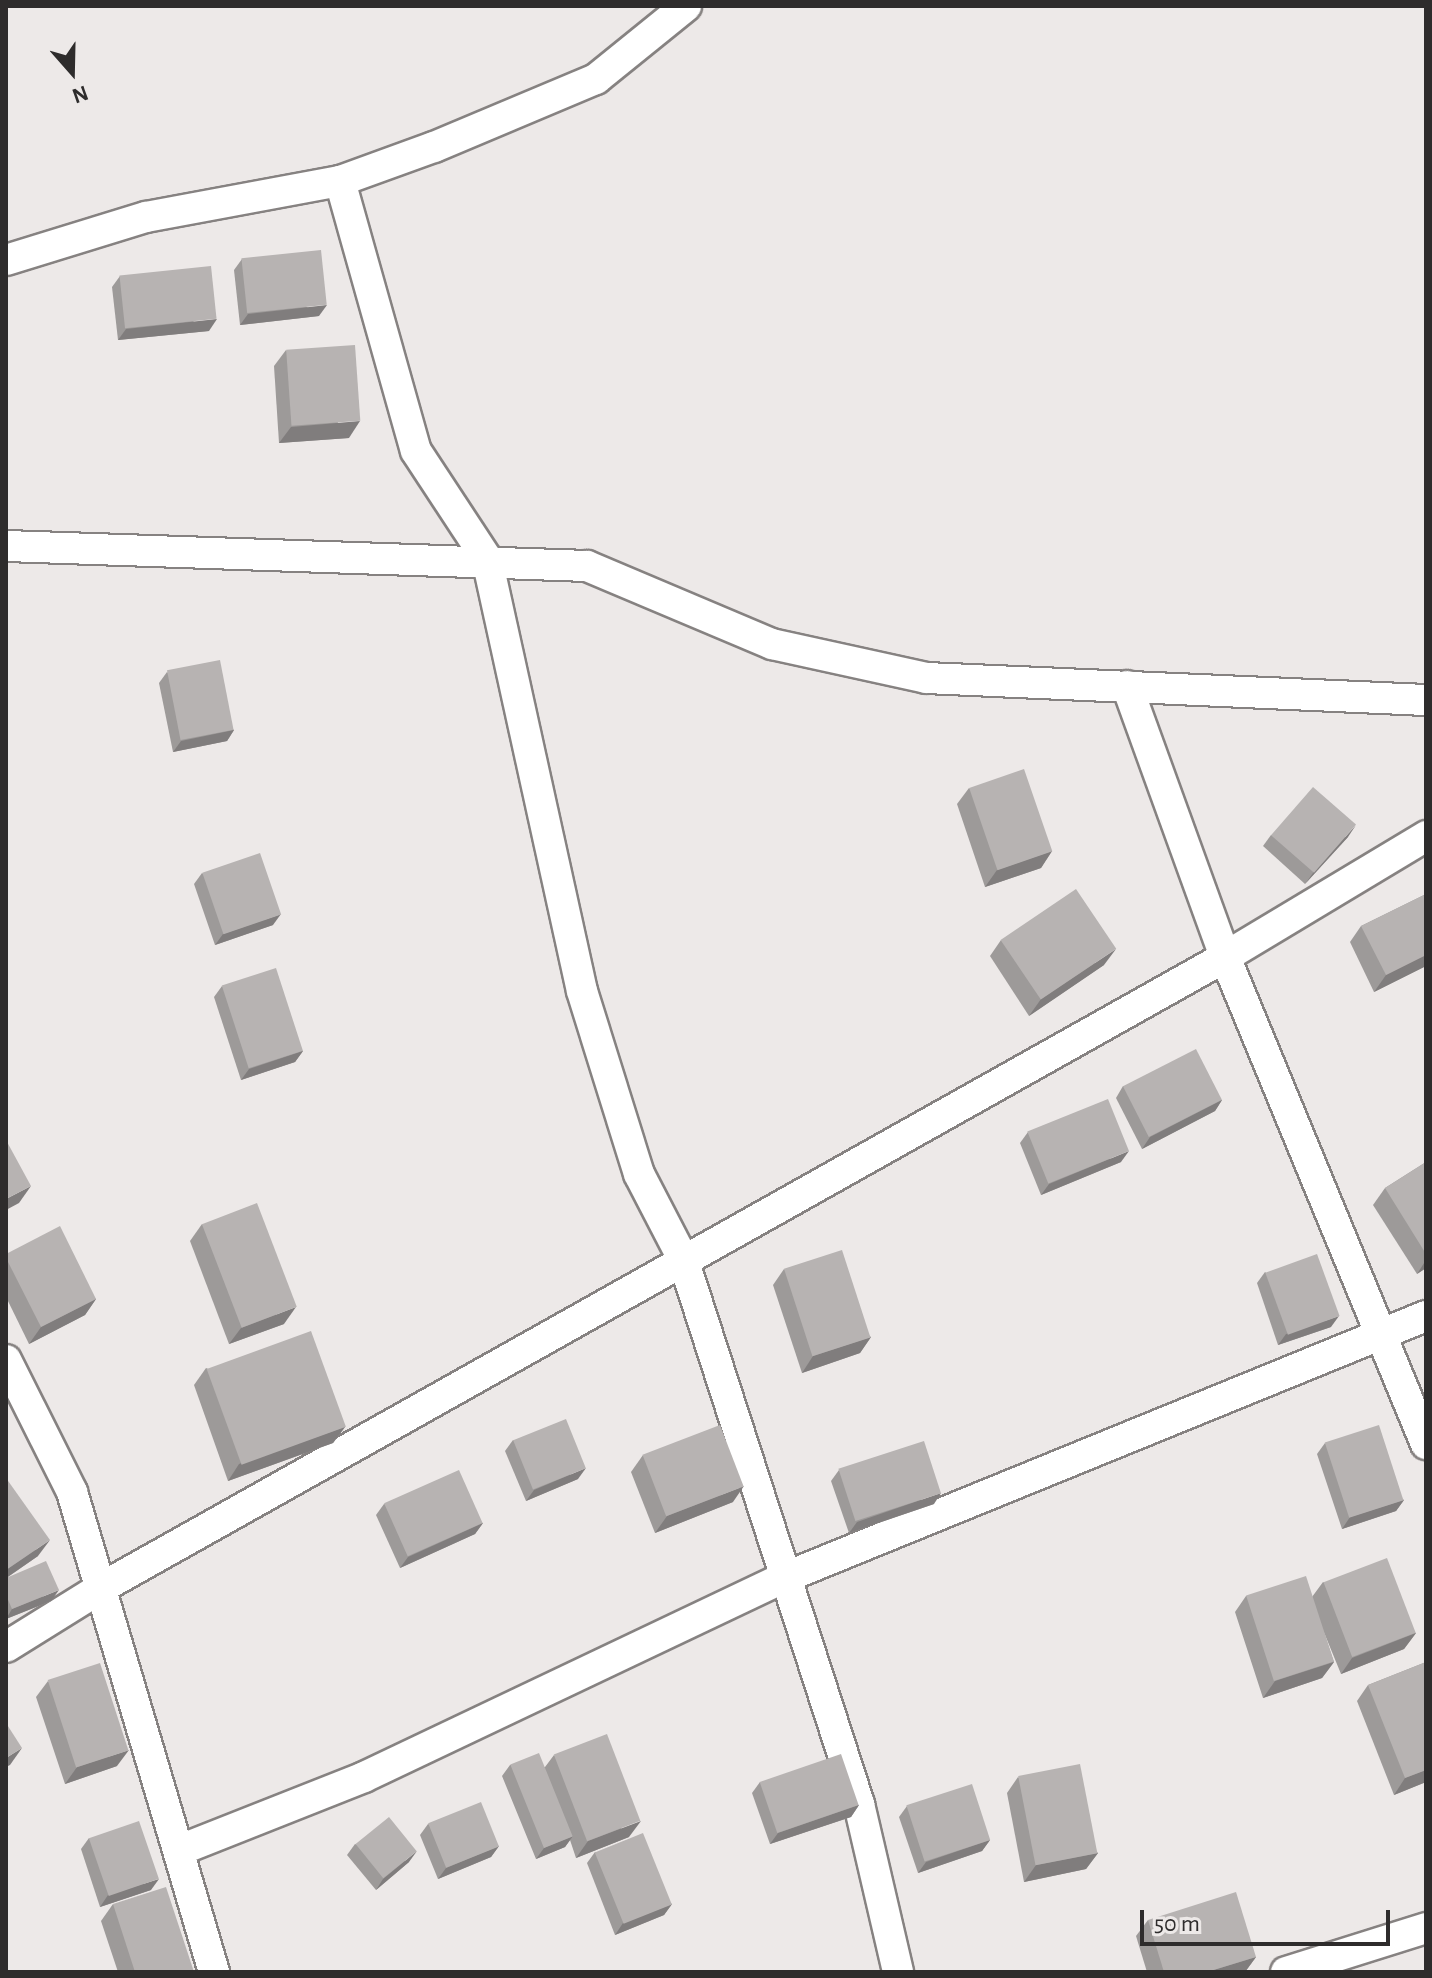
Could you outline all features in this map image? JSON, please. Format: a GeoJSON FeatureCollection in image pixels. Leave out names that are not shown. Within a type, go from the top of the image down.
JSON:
{"type":"FeatureCollection","features":[{"type":"Feature","properties":{"kind":"street"},"geometry":{"type":"LineString","coordinates":[[6,260],[146,217],[340,181],[596,79],[686,6]]}},
{"type":"Feature","properties":{"kind":"street"},"geometry":{"type":"LineString","coordinates":[[340,181],[416,451],[487,559],[582,991],[639,1174],[683,1259],[786,1577],[859,1804],[898,1972]]}},
{"type":"Feature","properties":{"kind":"street"},"geometry":{"type":"LineString","coordinates":[[6,546],[487,559],[587,566],[772,644],[926,678],[1426,700]]}},
{"type":"Feature","properties":{"kind":"street"},"geometry":{"type":"LineString","coordinates":[[1127,686],[1225,957],[1426,1444]]}},
{"type":"Feature","properties":{"kind":"street"},"geometry":{"type":"LineString","coordinates":[[6,1647],[99,1589],[1225,957],[1426,836]]}},
{"type":"Feature","properties":{"kind":"street"},"geometry":{"type":"LineString","coordinates":[[180,1850],[364,1777],[786,1577],[1383,1337],[1426,1316]]}},
{"type":"Feature","properties":{"kind":"street"},"geometry":{"type":"LineString","coordinates":[[6,1360],[72,1492],[214,1972]]}},
{"type":"Feature","properties":{"kind":"street"},"geometry":{"type":"LineString","coordinates":[[1286,1972],[1426,1928]]}},
{"type":"Feature","properties":{"kind":"building"},"geometry":{"type":"Polygon","coordinates":[[[321,250],[327,305],[247,313],[241,258],[321,250]]]}},
{"type":"Feature","properties":{"kind":"building"},"geometry":{"type":"Polygon","coordinates":[[[211,266],[217,319],[125,328],[120,276],[211,266]]]}},
{"type":"Feature","properties":{"kind":"building"},"geometry":{"type":"Polygon","coordinates":[[[355,345],[360,421],[291,426],[286,350],[355,345]]]}},
{"type":"Feature","properties":{"kind":"building"},"geometry":{"type":"Polygon","coordinates":[[[220,660],[234,730],[181,740],[167,670],[220,660]]]}},
{"type":"Feature","properties":{"kind":"building"},"geometry":{"type":"Polygon","coordinates":[[[1024,769],[1052,851],[997,870],[969,788],[1024,769]]]}},
{"type":"Feature","properties":{"kind":"building"},"geometry":{"type":"Polygon","coordinates":[[[1313,787],[1356,824],[1314,873],[1271,835],[1313,787]]]}},
{"type":"Feature","properties":{"kind":"building"},"geometry":{"type":"Polygon","coordinates":[[[260,853],[281,914],[223,934],[202,873],[260,853]]]}},
{"type":"Feature","properties":{"kind":"building"},"geometry":{"type":"Polygon","coordinates":[[[1076,889],[1116,949],[1041,1000],[1001,940],[1076,889]]]}},
{"type":"Feature","properties":{"kind":"building"},"geometry":{"type":"Polygon","coordinates":[[[1426,894],[1426,955],[1386,975],[1361,926],[1426,894]]]}},
{"type":"Feature","properties":{"kind":"building"},"geometry":{"type":"Polygon","coordinates":[[[276,968],[303,1051],[249,1068],[222,986],[276,968]]]}},
{"type":"Feature","properties":{"kind":"building"},"geometry":{"type":"Polygon","coordinates":[[[1196,1049],[1222,1100],[1149,1137],[1123,1086],[1196,1049]]]}},
{"type":"Feature","properties":{"kind":"building"},"geometry":{"type":"Polygon","coordinates":[[[1108,1099],[1129,1151],[1048,1184],[1027,1132],[1108,1099]]]}},
{"type":"Feature","properties":{"kind":"building"},"geometry":{"type":"Polygon","coordinates":[[[6,1140],[31,1186],[6,1199],[6,1140]]]}},
{"type":"Feature","properties":{"kind":"building"},"geometry":{"type":"Polygon","coordinates":[[[1426,1162],[1426,1254],[1385,1188],[1426,1162]]]}},
{"type":"Feature","properties":{"kind":"building"},"geometry":{"type":"Polygon","coordinates":[[[257,1203],[297,1307],[242,1328],[202,1224],[257,1203]]]}},
{"type":"Feature","properties":{"kind":"building"},"geometry":{"type":"Polygon","coordinates":[[[60,1226],[96,1299],[41,1327],[6,1254],[60,1226]]]}},
{"type":"Feature","properties":{"kind":"building"},"geometry":{"type":"Polygon","coordinates":[[[842,1250],[870,1337],[812,1356],[784,1269],[842,1250]]]}},
{"type":"Feature","properties":{"kind":"building"},"geometry":{"type":"Polygon","coordinates":[[[1317,1254],[1340,1316],[1288,1335],[1265,1273],[1317,1254]]]}},
{"type":"Feature","properties":{"kind":"building"},"geometry":{"type":"Polygon","coordinates":[[[311,1331],[346,1427],[242,1465],[207,1369],[311,1331]]]}},
{"type":"Feature","properties":{"kind":"building"},"geometry":{"type":"Polygon","coordinates":[[[566,1419],[586,1468],[533,1489],[513,1440],[566,1419]]]}},
{"type":"Feature","properties":{"kind":"building"},"geometry":{"type":"Polygon","coordinates":[[[720,1425],[744,1487],[666,1516],[643,1455],[720,1425]]]}},
{"type":"Feature","properties":{"kind":"building"},"geometry":{"type":"Polygon","coordinates":[[[1379,1425],[1403,1500],[1349,1518],[1325,1443],[1379,1425]]]}},
{"type":"Feature","properties":{"kind":"building"},"geometry":{"type":"Polygon","coordinates":[[[924,1441],[941,1493],[855,1521],[838,1469],[924,1441]]]}},
{"type":"Feature","properties":{"kind":"building"},"geometry":{"type":"Polygon","coordinates":[[[459,1470],[483,1523],[408,1556],[384,1503],[459,1470]]]}},
{"type":"Feature","properties":{"kind":"building"},"geometry":{"type":"Polygon","coordinates":[[[6,1478],[50,1540],[6,1570],[6,1478]]]}},
{"type":"Feature","properties":{"kind":"building"},"geometry":{"type":"Polygon","coordinates":[[[1387,1558],[1416,1633],[1352,1657],[1324,1582],[1387,1558]]]}},
{"type":"Feature","properties":{"kind":"building"},"geometry":{"type":"Polygon","coordinates":[[[46,1561],[59,1590],[12,1609],[6,1595],[6,1578],[46,1561]]]}},
{"type":"Feature","properties":{"kind":"building"},"geometry":{"type":"Polygon","coordinates":[[[1306,1576],[1334,1662],[1274,1681],[1246,1595],[1306,1576]]]}},
{"type":"Feature","properties":{"kind":"building"},"geometry":{"type":"Polygon","coordinates":[[[1426,1662],[1426,1770],[1405,1778],[1368,1685],[1426,1662]]]}},
{"type":"Feature","properties":{"kind":"building"},"geometry":{"type":"Polygon","coordinates":[[[100,1663],[128,1750],[76,1767],[48,1680],[100,1663]]]}},
{"type":"Feature","properties":{"kind":"building"},"geometry":{"type":"Polygon","coordinates":[[[6,1723],[22,1748],[6,1758],[6,1723]]]}},
{"type":"Feature","properties":{"kind":"building"},"geometry":{"type":"Polygon","coordinates":[[[607,1734],[640,1821],[587,1841],[554,1754],[607,1734]]]}},
{"type":"Feature","properties":{"kind":"building"},"geometry":{"type":"Polygon","coordinates":[[[539,1753],[573,1836],[544,1848],[510,1765],[539,1753]]]}},
{"type":"Feature","properties":{"kind":"building"},"geometry":{"type":"Polygon","coordinates":[[[841,1754],[859,1805],[777,1833],[760,1782],[841,1754]]]}},
{"type":"Feature","properties":{"kind":"building"},"geometry":{"type":"Polygon","coordinates":[[[1080,1764],[1097,1853],[1036,1865],[1018,1776],[1080,1764]]]}},
{"type":"Feature","properties":{"kind":"building"},"geometry":{"type":"Polygon","coordinates":[[[972,1784],[990,1840],[925,1861],[906,1805],[972,1784]]]}},
{"type":"Feature","properties":{"kind":"building"},"geometry":{"type":"Polygon","coordinates":[[[481,1802],[499,1847],[446,1868],[428,1823],[481,1802]]]}},
{"type":"Feature","properties":{"kind":"building"},"geometry":{"type":"Polygon","coordinates":[[[389,1817],[417,1851],[383,1878],[356,1844],[389,1817]]]}},
{"type":"Feature","properties":{"kind":"building"},"geometry":{"type":"Polygon","coordinates":[[[139,1821],[159,1879],[109,1896],[89,1838],[139,1821]]]}},
{"type":"Feature","properties":{"kind":"building"},"geometry":{"type":"Polygon","coordinates":[[[643,1833],[672,1904],[624,1924],[595,1852],[643,1833]]]}},
{"type":"Feature","properties":{"kind":"building"},"geometry":{"type":"Polygon","coordinates":[[[166,1887],[194,1972],[135,1972],[113,1904],[166,1887]]]}},
{"type":"Feature","properties":{"kind":"building"},"geometry":{"type":"Polygon","coordinates":[[[1236,1892],[1256,1957],[1207,1972],[1164,1972],[1148,1920],[1236,1892]]]}}]}
